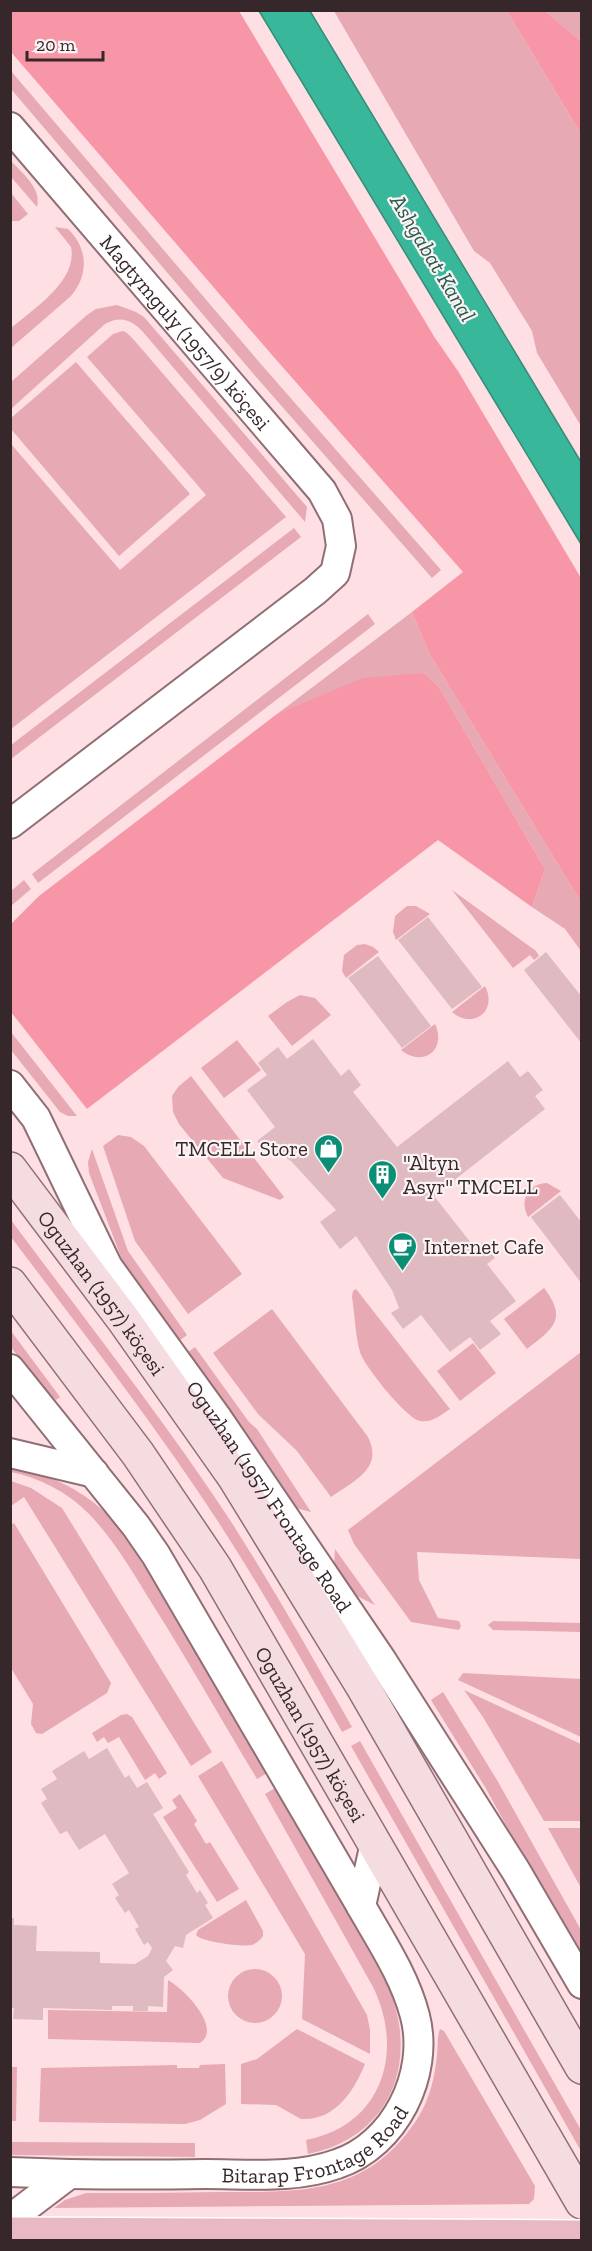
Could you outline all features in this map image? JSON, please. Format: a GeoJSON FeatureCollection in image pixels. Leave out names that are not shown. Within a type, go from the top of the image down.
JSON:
{"type":"FeatureCollection","features":[{"type":"Feature","properties":{"kind":"main road","name":"Oguzhan (1957) köçesi"},"geometry":{"type":"LineString","coordinates":[[10,1169],[123,1319],[235,1478],[326,1625],[582,2067]]}},
{"type":"Feature","properties":{"kind":"main road","name":"Oguzhan (1957) köçesi"},"geometry":{"type":"LineString","coordinates":[[10,1284],[138,1454],[215,1568],[582,2202]]}},
{"type":"Feature","properties":{"kind":"main road"},"geometry":{"type":"LineString","coordinates":[[10,2235],[582,2237]]}},
{"type":"Feature","properties":{"kind":"street","name":"Magtymguly (1957/9) köçesi"},"geometry":{"type":"LineString","coordinates":[[10,127],[322,491],[337,519],[341,546],[335,573],[315,591],[10,824]]}},
{"type":"Feature","properties":{"kind":"street","name":"Oguzhan (1957) Frontage Road"},"geometry":{"type":"LineString","coordinates":[[10,1085],[36,1118],[108,1267],[218,1419],[381,1659],[516,1871]]}},
{"type":"Feature","properties":{"kind":"street"},"geometry":{"type":"LineString","coordinates":[[108,1267],[123,1319]]}},
{"type":"Feature","properties":{"kind":"street"},"geometry":{"type":"LineString","coordinates":[[10,1369],[136,1526],[156,1555],[361,1906]]}},
{"type":"Feature","properties":{"kind":"street"},"geometry":{"type":"LineString","coordinates":[[10,1453],[94,1473]]}},
{"type":"Feature","properties":{"kind":"street"},"geometry":{"type":"LineString","coordinates":[[430,1806],[516,1871],[582,1983]]}},
{"type":"Feature","properties":{"kind":"street"},"geometry":{"type":"LineString","coordinates":[[361,1906],[375,1843]]}},
{"type":"Feature","properties":{"kind":"street","name":"Bitarap Frontage Road"},"geometry":{"type":"LineString","coordinates":[[10,2172],[68,2175],[264,2176],[295,2173],[338,2164],[353,2158],[388,2127],[409,2093],[417,2067],[419,2041],[416,2017],[406,1989],[361,1906]]}},
{"type":"Feature","properties":{"kind":"street"},"geometry":{"type":"LineString","coordinates":[[10,2219],[68,2175]]}},
{"type":"Feature","properties":{"kind":"shaded area"},"geometry":{"type":"Polygon","coordinates":[[[10,11],[239,11],[581,578],[581,902],[429,653],[412,612],[463,572],[11,52],[10,11]]]}},
{"type":"Feature","properties":{"kind":"shaded area"},"geometry":{"type":"Polygon","coordinates":[[[334,11],[507,11],[581,134],[581,426],[537,353],[532,331],[490,263],[474,251],[334,11]]]}},
{"type":"Feature","properties":{"kind":"shaded area"},"geometry":{"type":"Polygon","coordinates":[[[507,11],[545,11],[581,41],[581,134],[507,11]]]}},
{"type":"Feature","properties":{"kind":"shaded area"},"geometry":{"type":"Polygon","coordinates":[[[545,11],[581,11],[581,41],[545,11]]]}},
{"type":"Feature","properties":{"kind":"shaded area"},"geometry":{"type":"Polygon","coordinates":[[[11,71],[260,363],[441,570],[432,578],[251,371],[11,89],[11,71]]]}},
{"type":"Feature","properties":{"kind":"shaded area"},"geometry":{"type":"Polygon","coordinates":[[[10,160],[34,187],[37,193],[37,207],[11,177],[10,160]]]}},
{"type":"Feature","properties":{"kind":"shaded area"},"geometry":{"type":"Polygon","coordinates":[[[11,193],[28,214],[19,221],[11,221],[11,193]]]}},
{"type":"Feature","properties":{"kind":"shaded area"},"geometry":{"type":"Polygon","coordinates":[[[55,227],[68,229],[75,236],[84,262],[81,279],[71,296],[11,348],[11,328],[52,293],[68,271],[71,247],[55,227]]]}},
{"type":"Feature","properties":{"kind":"shaded area"},"geometry":{"type":"Polygon","coordinates":[[[117,305],[144,317],[307,507],[305,522],[143,332],[135,324],[126,320],[121,319],[105,324],[11,409],[11,382],[87,315],[96,309],[117,305]]]}},
{"type":"Feature","properties":{"kind":"shaded area"},"geometry":{"type":"Polygon","coordinates":[[[123,331],[134,340],[286,517],[11,729],[11,444],[120,570],[206,495],[87,357],[113,334],[123,331]]]}},
{"type":"Feature","properties":{"kind":"shaded area"},"geometry":{"type":"Polygon","coordinates":[[[76,362],[190,494],[119,556],[11,429],[11,418],[76,362]]]}},
{"type":"Feature","properties":{"kind":"shaded area"},"geometry":{"type":"Polygon","coordinates":[[[294,528],[301,537],[11,759],[11,745],[294,528]]]}},
{"type":"Feature","properties":{"kind":"shaded area"},"geometry":{"type":"Polygon","coordinates":[[[412,612],[429,653],[581,902],[581,951],[565,929],[532,907],[545,869],[439,687],[424,673],[277,714],[412,612]]]}},
{"type":"Feature","properties":{"kind":"shaded area"},"geometry":{"type":"Polygon","coordinates":[[[368,614],[375,624],[38,883],[32,874],[368,614]]]}},
{"type":"Feature","properties":{"kind":"shaded area"},"geometry":{"type":"Polygon","coordinates":[[[424,673],[439,687],[545,869],[532,907],[438,840],[87,1109],[11,1012],[11,924],[39,896],[277,714],[363,678],[424,673]]]}},
{"type":"Feature","properties":{"kind":"shaded area"},"geometry":{"type":"Polygon","coordinates":[[[24,880],[31,889],[11,906],[11,891],[24,880]]]}},
{"type":"Feature","properties":{"kind":"shaded area"},"geometry":{"type":"Polygon","coordinates":[[[452,890],[536,951],[539,956],[534,960],[530,955],[513,968],[452,890]]]}},
{"type":"Feature","properties":{"kind":"shaded area"},"geometry":{"type":"Polygon","coordinates":[[[407,906],[416,906],[430,914],[396,940],[393,932],[395,916],[407,906]]]}},
{"type":"Feature","properties":{"kind":"shaded area"},"geometry":{"type":"Polygon","coordinates":[[[365,944],[379,952],[346,978],[342,971],[344,955],[357,945],[365,944]]]}},
{"type":"Feature","properties":{"kind":"shaded area"},"geometry":{"type":"Polygon","coordinates":[[[485,986],[488,1003],[481,1015],[468,1019],[452,1012],[485,986]]]}},
{"type":"Feature","properties":{"kind":"shaded area"},"geometry":{"type":"Polygon","coordinates":[[[300,995],[315,998],[331,1015],[292,1046],[268,1016],[300,995]]]}},
{"type":"Feature","properties":{"kind":"shaded area"},"geometry":{"type":"Polygon","coordinates":[[[435,1024],[438,1042],[431,1054],[417,1057],[401,1050],[435,1024]]]}},
{"type":"Feature","properties":{"kind":"shaded area"},"geometry":{"type":"Polygon","coordinates":[[[11,1032],[77,1116],[68,1116],[60,1112],[11,1050],[11,1032]]]}},
{"type":"Feature","properties":{"kind":"shaded area"},"geometry":{"type":"Polygon","coordinates":[[[237,1040],[261,1070],[224,1098],[201,1068],[237,1040]]]}},
{"type":"Feature","properties":{"kind":"shaded area"},"geometry":{"type":"Polygon","coordinates":[[[191,1076],[284,1197],[280,1200],[223,1178],[179,1124],[173,1112],[172,1096],[178,1087],[191,1076]]]}},
{"type":"Feature","properties":{"kind":"shaded area"},"geometry":{"type":"Polygon","coordinates":[[[118,1135],[131,1137],[144,1146],[242,1274],[188,1314],[135,1241],[103,1146],[118,1135]]]}},
{"type":"Feature","properties":{"kind":"shaded area"},"geometry":{"type":"Polygon","coordinates":[[[92,1149],[128,1251],[187,1335],[179,1341],[123,1262],[89,1173],[88,1162],[92,1149]]]}},
{"type":"Feature","properties":{"kind":"shaded area"},"geometry":{"type":"Polygon","coordinates":[[[547,1183],[561,1191],[528,1217],[524,1205],[527,1194],[535,1186],[547,1183]]]}},
{"type":"Feature","properties":{"kind":"shaded area"},"geometry":{"type":"Polygon","coordinates":[[[11,1220],[148,1402],[226,1514],[275,1593],[352,1727],[342,1732],[266,1598],[217,1520],[142,1412],[11,1237],[11,1220]]]}},
{"type":"Feature","properties":{"kind":"shaded area"},"geometry":{"type":"Polygon","coordinates":[[[544,1288],[555,1308],[556,1316],[550,1329],[527,1349],[504,1319],[544,1288]]]}},
{"type":"Feature","properties":{"kind":"shaded area"},"geometry":{"type":"Polygon","coordinates":[[[356,1289],[450,1409],[432,1420],[420,1421],[396,1402],[377,1379],[363,1359],[358,1345],[352,1297],[356,1289]]]}},
{"type":"Feature","properties":{"kind":"shaded area"},"geometry":{"type":"Polygon","coordinates":[[[272,1309],[368,1437],[372,1448],[372,1458],[364,1473],[331,1497],[297,1451],[258,1414],[213,1353],[272,1309]]]}},
{"type":"Feature","properties":{"kind":"shaded area"},"geometry":{"type":"Polygon","coordinates":[[[11,1331],[60,1397],[56,1400],[36,1381],[11,1347],[11,1331]]]}},
{"type":"Feature","properties":{"kind":"shaded area"},"geometry":{"type":"Polygon","coordinates":[[[473,1343],[496,1373],[460,1401],[437,1371],[473,1343]]]}},
{"type":"Feature","properties":{"kind":"shaded area"},"geometry":{"type":"Polygon","coordinates":[[[195,1347],[249,1422],[257,1429],[311,1512],[292,1507],[187,1353],[195,1347]]]}},
{"type":"Feature","properties":{"kind":"shaded area"},"geometry":{"type":"Polygon","coordinates":[[[581,1352],[581,1559],[417,1552],[419,1580],[438,1618],[459,1621],[461,1626],[459,1630],[411,1622],[354,1544],[348,1530],[581,1352]]]}},
{"type":"Feature","properties":{"kind":"shaded area"},"geometry":{"type":"Polygon","coordinates":[[[10,1466],[43,1475],[74,1489],[114,1521],[147,1568],[269,1772],[257,1779],[180,1648],[97,1522],[79,1504],[61,1492],[32,1478],[11,1472],[10,1466]]]}},
{"type":"Feature","properties":{"kind":"shaded area"},"geometry":{"type":"Polygon","coordinates":[[[11,1481],[31,1488],[62,1508],[212,1752],[191,1766],[24,1497],[11,1506],[11,1481]]]}},
{"type":"Feature","properties":{"kind":"shaded area"},"geometry":{"type":"Polygon","coordinates":[[[14,1523],[111,1683],[107,1693],[42,1734],[36,1733],[31,1724],[33,1704],[11,1668],[10,1525],[14,1523]]]}},
{"type":"Feature","properties":{"kind":"shaded area"},"geometry":{"type":"Polygon","coordinates":[[[335,1549],[375,1605],[353,1594],[334,1566],[335,1549]]]}},
{"type":"Feature","properties":{"kind":"shaded area"},"geometry":{"type":"Polygon","coordinates":[[[493,1621],[581,1623],[581,1632],[493,1630],[488,1625],[493,1621]]]}},
{"type":"Feature","properties":{"kind":"shaded area"},"geometry":{"type":"Polygon","coordinates":[[[463,1673],[581,1679],[581,1737],[458,1680],[463,1673]]]}},
{"type":"Feature","properties":{"kind":"shaded area"},"geometry":{"type":"Polygon","coordinates":[[[464,1690],[581,1744],[581,1821],[544,1821],[483,1717],[464,1690]]]}},
{"type":"Feature","properties":{"kind":"shaded area"},"geometry":{"type":"Polygon","coordinates":[[[443,1692],[497,1780],[581,1930],[581,1961],[485,1787],[431,1700],[443,1692]]]}},
{"type":"Feature","properties":{"kind":"shaded area"},"geometry":{"type":"Polygon","coordinates":[[[127,1714],[132,1717],[167,1773],[159,1779],[155,1773],[145,1780],[119,1737],[108,1743],[104,1737],[97,1742],[92,1733],[121,1715],[127,1714]]]}},
{"type":"Feature","properties":{"kind":"shaded area"},"geometry":{"type":"Polygon","coordinates":[[[360,1741],[581,2130],[581,2151],[351,1746],[360,1741]]]}},
{"type":"Feature","properties":{"kind":"shaded area"},"geometry":{"type":"Polygon","coordinates":[[[222,1761],[367,2015],[370,2030],[370,2054],[302,2019],[305,1954],[198,1776],[222,1761]]]}},
{"type":"Feature","properties":{"kind":"shaded area"},"geometry":{"type":"Polygon","coordinates":[[[277,1787],[385,1980],[396,2008],[400,2036],[399,2063],[393,2088],[380,2111],[362,2130],[338,2145],[308,2154],[306,2140],[332,2132],[353,2119],[369,2103],[380,2083],[386,2060],[387,2036],[373,1987],[265,1794],[277,1787]]]}},
{"type":"Feature","properties":{"kind":"shaded area"},"geometry":{"type":"Polygon","coordinates":[[[180,1794],[197,1821],[194,1824],[206,1844],[210,1842],[239,1889],[217,1902],[163,1817],[177,1808],[172,1800],[180,1794]]]}},
{"type":"Feature","properties":{"kind":"shaded area"},"geometry":{"type":"Polygon","coordinates":[[[548,1828],[581,1828],[581,1888],[548,1828]]]}},
{"type":"Feature","properties":{"kind":"shaded area"},"geometry":{"type":"Polygon","coordinates":[[[246,1900],[263,1931],[263,1936],[257,1942],[252,1945],[231,1945],[206,1940],[196,1935],[198,1930],[246,1900]]]}},
{"type":"Feature","properties":{"kind":"shaded area"},"geometry":{"type":"Polygon","coordinates":[[[250,1969],[260,1969],[270,1973],[278,1981],[282,1996],[278,2011],[270,2019],[260,2023],[250,2023],[240,2019],[232,2011],[228,2001],[228,1991],[232,1981],[240,1973],[250,1969]]]}},
{"type":"Feature","properties":{"kind":"shaded area"},"geometry":{"type":"Polygon","coordinates":[[[168,1980],[191,1999],[204,2019],[207,2028],[206,2036],[200,2043],[48,2039],[48,2010],[167,2012],[168,1980]]]}},
{"type":"Feature","properties":{"kind":"shaded area"},"geometry":{"type":"Polygon","coordinates":[[[297,2029],[365,2064],[349,2094],[333,2110],[313,2118],[301,2119],[276,2105],[241,2104],[241,2064],[257,2059],[297,2029]]]}},
{"type":"Feature","properties":{"kind":"shaded area"},"geometry":{"type":"Polygon","coordinates":[[[440,2029],[444,2031],[535,2186],[534,2199],[529,2204],[54,2208],[65,2200],[86,2193],[278,2191],[331,2184],[356,2175],[378,2162],[399,2142],[419,2116],[433,2079],[440,2029]]]}},
{"type":"Feature","properties":{"kind":"shaded area"},"geometry":{"type":"Polygon","coordinates":[[[225,2064],[226,2104],[200,2120],[185,2124],[39,2122],[41,2068],[177,2065],[177,2068],[199,2068],[200,2065],[225,2064]]]}},
{"type":"Feature","properties":{"kind":"shaded area"},"geometry":{"type":"Polygon","coordinates":[[[11,2067],[17,2067],[16,2121],[11,2121],[11,2067]]]}},
{"type":"Feature","properties":{"kind":"shaded area"},"geometry":{"type":"Polygon","coordinates":[[[11,2142],[195,2143],[195,2157],[11,2155],[11,2142]]]}},
{"type":"Feature","properties":{"kind":"water","name":"Ashgabat Kanal"},"geometry":{"type":"Polygon","coordinates":[[[259,11],[310,11],[581,462],[581,544],[259,11]]]}},
{"type":"Feature","properties":{"kind":"building"},"geometry":{"type":"Polygon","coordinates":[[[428,917],[482,987],[452,1009],[398,940],[428,917]]]}},
{"type":"Feature","properties":{"kind":"building"},"geometry":{"type":"Polygon","coordinates":[[[546,952],[582,997],[582,1044],[524,970],[546,952]]]}},
{"type":"Feature","properties":{"kind":"building"},"geometry":{"type":"Polygon","coordinates":[[[378,956],[431,1026],[402,1048],[348,978],[378,956]]]}},
{"type":"Feature","properties":{"kind":"building","name":"\"Altyn Asyr\" TMCELL"},"geometry":{"type":"Polygon","coordinates":[[[313,1039],[341,1076],[349,1069],[361,1085],[353,1092],[397,1147],[508,1061],[520,1077],[528,1071],[543,1090],[535,1096],[545,1109],[434,1196],[475,1248],[483,1242],[495,1258],[487,1264],[516,1301],[490,1321],[501,1334],[480,1350],[470,1337],[450,1352],[421,1315],[403,1329],[391,1313],[399,1308],[392,1290],[356,1236],[340,1249],[320,1222],[336,1210],[292,1162],[277,1151],[269,1157],[257,1141],[275,1127],[247,1090],[267,1075],[258,1063],[278,1047],[287,1059],[313,1039]]]}},
{"type":"Feature","properties":{"kind":"building"},"geometry":{"type":"Polygon","coordinates":[[[560,1195],[582,1223],[582,1284],[531,1217],[560,1195]]]}},
{"type":"Feature","properties":{"kind":"building"},"geometry":{"type":"Polygon","coordinates":[[[107,1748],[125,1778],[129,1775],[137,1788],[147,1782],[163,1808],[153,1814],[189,1872],[186,1875],[197,1893],[200,1890],[208,1903],[205,1905],[213,1918],[186,1935],[183,1948],[175,1946],[166,1961],[173,1970],[164,1977],[163,2007],[148,2006],[148,2011],[133,2011],[133,2006],[112,2006],[112,2010],[43,2008],[43,2020],[13,2019],[14,2008],[10,2008],[10,1918],[14,1918],[14,1925],[37,1926],[36,1951],[100,1952],[100,1963],[135,1964],[148,1956],[152,1948],[148,1942],[144,1945],[135,1929],[139,1927],[129,1910],[125,1913],[115,1898],[119,1895],[112,1884],[129,1873],[105,1834],[79,1850],[67,1831],[60,1834],[41,1803],[47,1799],[41,1789],[57,1779],[52,1771],[84,1751],[89,1759],[107,1748]]]}},
{"type":"Feature","properties":{"kind":"place","name":"TMCELL Store"},"geometry":{"type":"Point","coordinates":[329,1174]}},
{"type":"Feature","properties":{"kind":"place","name":"\"Altyn Asyr\" TMCELL"},"geometry":{"type":"Point","coordinates":[382,1200]}},
{"type":"Feature","properties":{"kind":"place","name":"Internet Cafe"},"geometry":{"type":"Point","coordinates":[403,1272]}}]}
